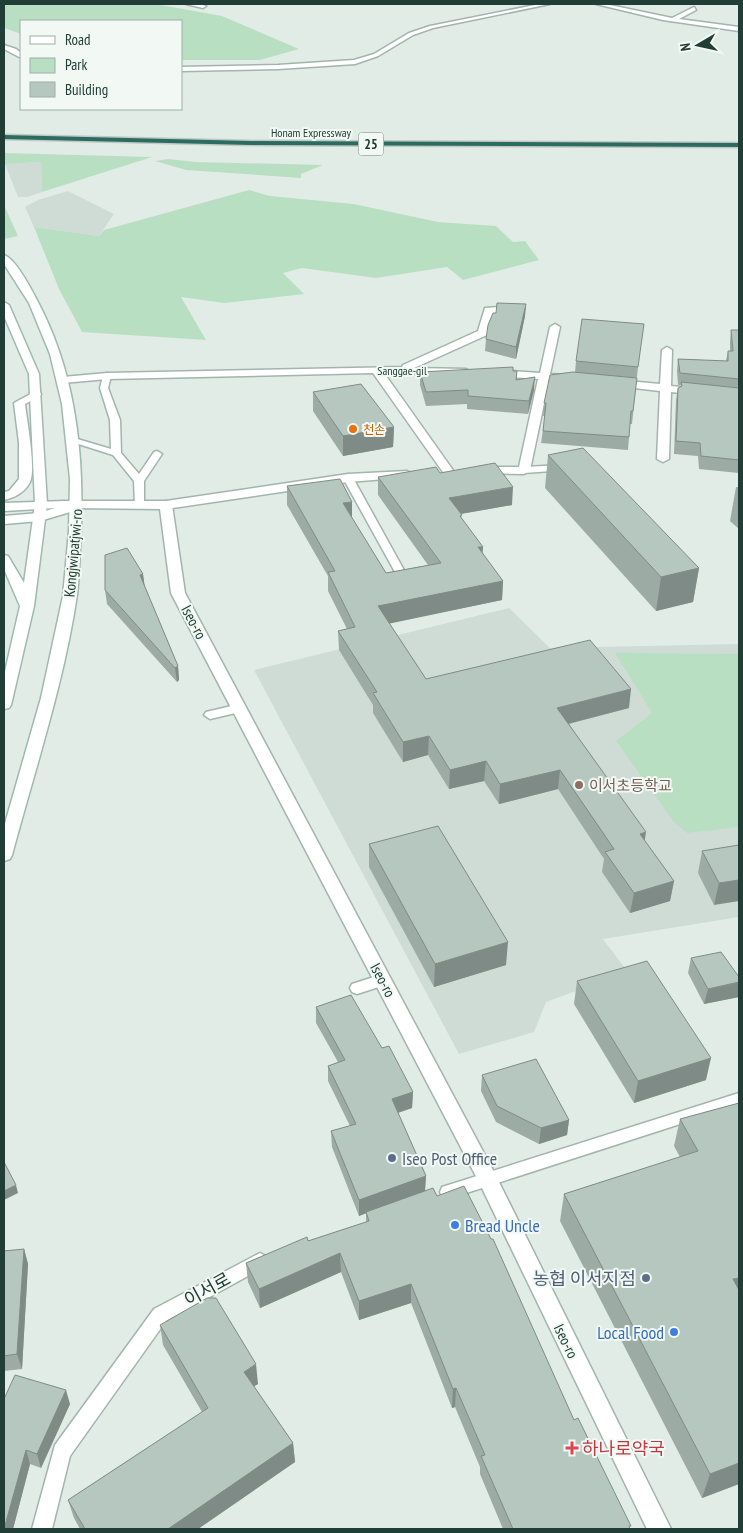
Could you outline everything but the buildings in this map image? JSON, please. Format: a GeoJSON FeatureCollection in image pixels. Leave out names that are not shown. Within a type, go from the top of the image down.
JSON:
{"type":"FeatureCollection","features":[{"type":"Feature","properties":{"kind":"highway","name":"Honam Expressway"},"geometry":{"type":"LineString","coordinates":[[4,137],[251,143],[739,145]]}},
{"type":"Feature","properties":{"kind":"highway","name":"Honam Expressway"},"geometry":{"type":"LineString","coordinates":[[4,145],[250,151],[739,154]]}},
{"type":"Feature","properties":{"kind":"street"},"geometry":{"type":"LineString","coordinates":[[4,47],[14,50],[20,55]]}},
{"type":"Feature","properties":{"kind":"street","name":"Kongjwipatjwi-ro"},"geometry":{"type":"LineString","coordinates":[[4,258],[37,307],[63,380],[74,441],[78,506],[70,600],[52,682],[4,856]]}},
{"type":"Feature","properties":{"kind":"street"},"geometry":{"type":"LineString","coordinates":[[4,305],[34,374],[41,504],[27,606],[4,705]]}},
{"type":"Feature","properties":{"kind":"street"},"geometry":{"type":"LineString","coordinates":[[401,370],[483,334],[489,310],[516,309]]}},
{"type":"Feature","properties":{"kind":"street"},"geometry":{"type":"LineString","coordinates":[[4,507],[41,504],[78,506],[166,504],[348,478],[524,470],[556,327]]}},
{"type":"Feature","properties":{"kind":"street"},"geometry":{"type":"LineString","coordinates":[[663,459],[667,350]]}},
{"type":"Feature","properties":{"kind":"street"},"geometry":{"type":"LineString","coordinates":[[376,370],[458,472]]}},
{"type":"Feature","properties":{"kind":"street","name":"Sanggae-gil"},"geometry":{"type":"LineString","coordinates":[[63,380],[107,376],[376,370],[479,372],[581,380]]}},
{"type":"Feature","properties":{"kind":"street"},"geometry":{"type":"LineString","coordinates":[[609,382],[739,396]]}},
{"type":"Feature","properties":{"kind":"street"},"geometry":{"type":"LineString","coordinates":[[4,496],[13,494],[26,480],[25,443],[19,403],[36,394]]}},
{"type":"Feature","properties":{"kind":"street","name":"Iseo-ro"},"geometry":{"type":"LineString","coordinates":[[166,504],[178,593],[487,1178],[659,1529]]}},
{"type":"Feature","properties":{"kind":"street"},"geometry":{"type":"LineString","coordinates":[[4,520],[40,517],[78,506]]}},
{"type":"Feature","properties":{"kind":"street"},"geometry":{"type":"LineString","coordinates":[[4,559],[14,575],[27,606]]}},
{"type":"Feature","properties":{"kind":"lane"},"geometry":{"type":"LineString","coordinates":[[189,4],[203,6]]}},
{"type":"Feature","properties":{"kind":"lane"},"geometry":{"type":"LineString","coordinates":[[182,69],[355,62],[376,55],[411,34],[432,27],[547,4]]}},
{"type":"Feature","properties":{"kind":"lane"},"geometry":{"type":"LineString","coordinates":[[598,4],[674,20],[739,29]]}},
{"type":"Feature","properties":{"kind":"lane"},"geometry":{"type":"LineString","coordinates":[[674,20],[694,9]]}},
{"type":"Feature","properties":{"kind":"lane"},"geometry":{"type":"LineString","coordinates":[[107,376],[104,388],[115,420],[116,453]]}},
{"type":"Feature","properties":{"kind":"lane"},"geometry":{"type":"LineString","coordinates":[[74,441],[116,453],[140,481]]}},
{"type":"Feature","properties":{"kind":"lane"},"geometry":{"type":"LineString","coordinates":[[140,505],[140,481],[157,454]]}},
{"type":"Feature","properties":{"kind":"lane"},"geometry":{"type":"LineString","coordinates":[[524,470],[570,467]]}},
{"type":"Feature","properties":{"kind":"lane"},"geometry":{"type":"LineString","coordinates":[[348,478],[400,572]]}},
{"type":"Feature","properties":{"kind":"lane"},"geometry":{"type":"LineString","coordinates":[[210,715],[240,708]]}},
{"type":"Feature","properties":{"kind":"lane"},"geometry":{"type":"LineString","coordinates":[[357,988],[384,980]]}},
{"type":"Feature","properties":{"kind":"lane"},"geometry":{"type":"LineString","coordinates":[[430,1199],[487,1178],[739,1099]]}},
{"type":"Feature","properties":{"kind":"lane","name":"이서로"},"geometry":{"type":"LineString","coordinates":[[42,1529],[62,1452],[160,1315],[256,1263],[274,1256]]}},
{"type":"Feature","properties":{"kind":"shaded area"},"geometry":{"type":"Polygon","coordinates":[[[41,162],[42,192],[27,197],[18,197],[5,164],[41,162]]]}},
{"type":"Feature","properties":{"kind":"shaded area"},"geometry":{"type":"Polygon","coordinates":[[[68,191],[114,214],[99,236],[34,227],[25,207],[38,200],[68,191]]]}},
{"type":"Feature","properties":{"kind":"shaded area"},"geometry":{"type":"Polygon","coordinates":[[[509,608],[550,648],[739,644],[739,917],[603,939],[628,972],[546,1002],[534,1032],[459,1054],[254,670],[509,608]]]}},
{"type":"Feature","properties":{"kind":"green space"},"geometry":{"type":"Polygon","coordinates":[[[4,4],[155,4],[222,16],[299,49],[260,60],[182,60],[182,20],[20,20],[20,34],[4,28],[4,4]]]}},
{"type":"Feature","properties":{"kind":"green space"},"geometry":{"type":"Polygon","coordinates":[[[4,153],[152,157],[42,192],[41,162],[5,164],[4,153]]]}},
{"type":"Feature","properties":{"kind":"green space"},"geometry":{"type":"Polygon","coordinates":[[[168,159],[196,162],[323,165],[301,174],[301,178],[186,170],[155,161],[168,159]]]}},
{"type":"Feature","properties":{"kind":"green space"},"geometry":{"type":"Polygon","coordinates":[[[249,190],[270,196],[354,204],[438,222],[496,226],[513,242],[525,241],[539,260],[463,280],[447,267],[376,278],[302,268],[283,273],[304,294],[224,303],[181,297],[206,340],[82,332],[59,289],[34,227],[99,236],[104,230],[249,190]]]}},
{"type":"Feature","properties":{"kind":"green space"},"geometry":{"type":"Polygon","coordinates":[[[4,205],[18,236],[4,239],[4,205]]]}},
{"type":"Feature","properties":{"kind":"green space"},"geometry":{"type":"Polygon","coordinates":[[[615,653],[739,654],[739,827],[687,833],[674,822],[616,741],[652,713],[615,653]]]}},
{"type":"Feature","properties":{"kind":"place","name":"천손"},"geometry":{"type":"Point","coordinates":[353,429]}},
{"type":"Feature","properties":{"kind":"place","name":"이서초등학교"},"geometry":{"type":"Point","coordinates":[579,785]}},
{"type":"Feature","properties":{"kind":"place","name":"Iseo Post Office"},"geometry":{"type":"Point","coordinates":[392,1158]}},
{"type":"Feature","properties":{"kind":"place","name":"Bread Uncle"},"geometry":{"type":"Point","coordinates":[455,1225]}},
{"type":"Feature","properties":{"kind":"place","name":"농협 이서지점"},"geometry":{"type":"Point","coordinates":[646,1278]}},
{"type":"Feature","properties":{"kind":"place","name":"Local Food"},"geometry":{"type":"Point","coordinates":[674,1332]}},
{"type":"Feature","properties":{"kind":"place","name":"하나로약국"},"geometry":{"type":"Point","coordinates":[572,1448]}}]}
